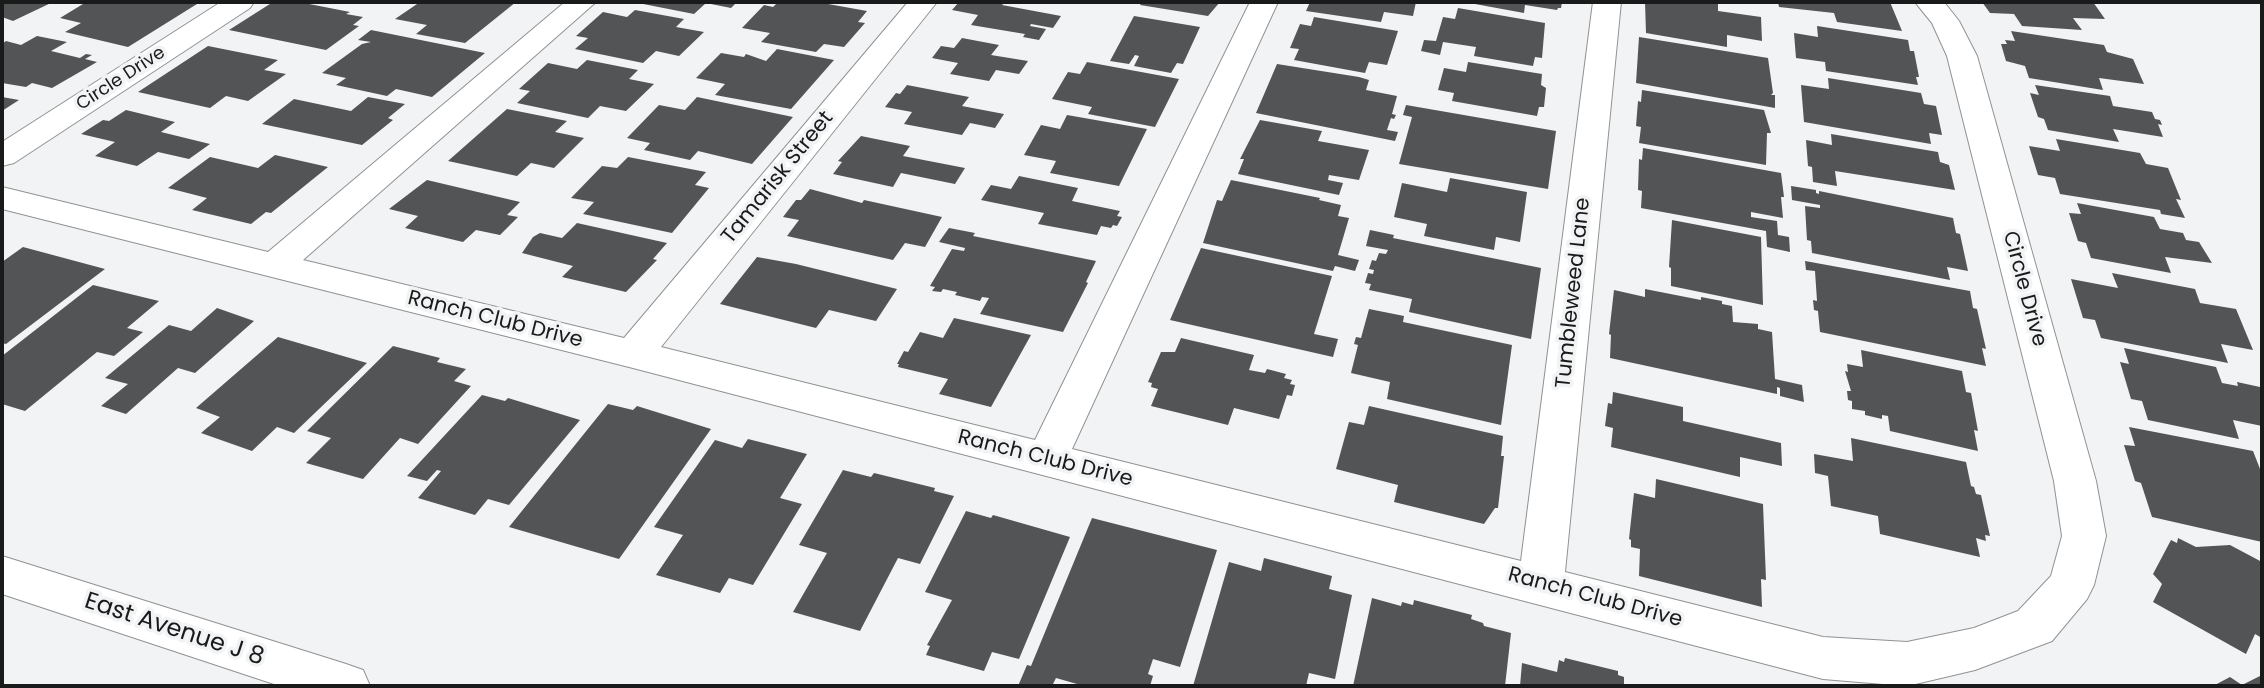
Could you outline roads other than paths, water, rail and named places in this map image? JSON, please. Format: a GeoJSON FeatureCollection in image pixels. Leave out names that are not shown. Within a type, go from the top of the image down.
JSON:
{"type":"FeatureCollection","features":[{"type":"Feature","properties":{"kind":"street","name":"Circle Drive"},"geometry":{"type":"LineString","coordinates":[[2,156],[240,2]]}},
{"type":"Feature","properties":{"kind":"street"},"geometry":{"type":"LineString","coordinates":[[275,265],[582,2]]}},
{"type":"Feature","properties":{"kind":"street","name":"Tamarisk Street"},"geometry":{"type":"LineString","coordinates":[[634,354],[923,2]]}},
{"type":"Feature","properties":{"kind":"street"},"geometry":{"type":"LineString","coordinates":[[1046,460],[1264,2]]}},
{"type":"Feature","properties":{"kind":"street","name":"Tumbleweed Lane"},"geometry":{"type":"LineString","coordinates":[[1541,584],[1607,2]]}},
{"type":"Feature","properties":{"kind":"street","name":"Circle Drive"},"geometry":{"type":"LineString","coordinates":[[1929,2],[1945,21],[1962,56],[2075,481],[2084,536],[2071,585]]}},
{"type":"Feature","properties":{"kind":"street","name":"Ranch Club Drive"},"geometry":{"type":"LineString","coordinates":[[2,198],[634,354],[1823,658],[1907,664],[1975,649],[2035,626],[2071,585]]}},
{"type":"Feature","properties":{"kind":"street","name":"East Avenue J 8"},"geometry":{"type":"LineString","coordinates":[[2,575],[346,686]]}}]}
